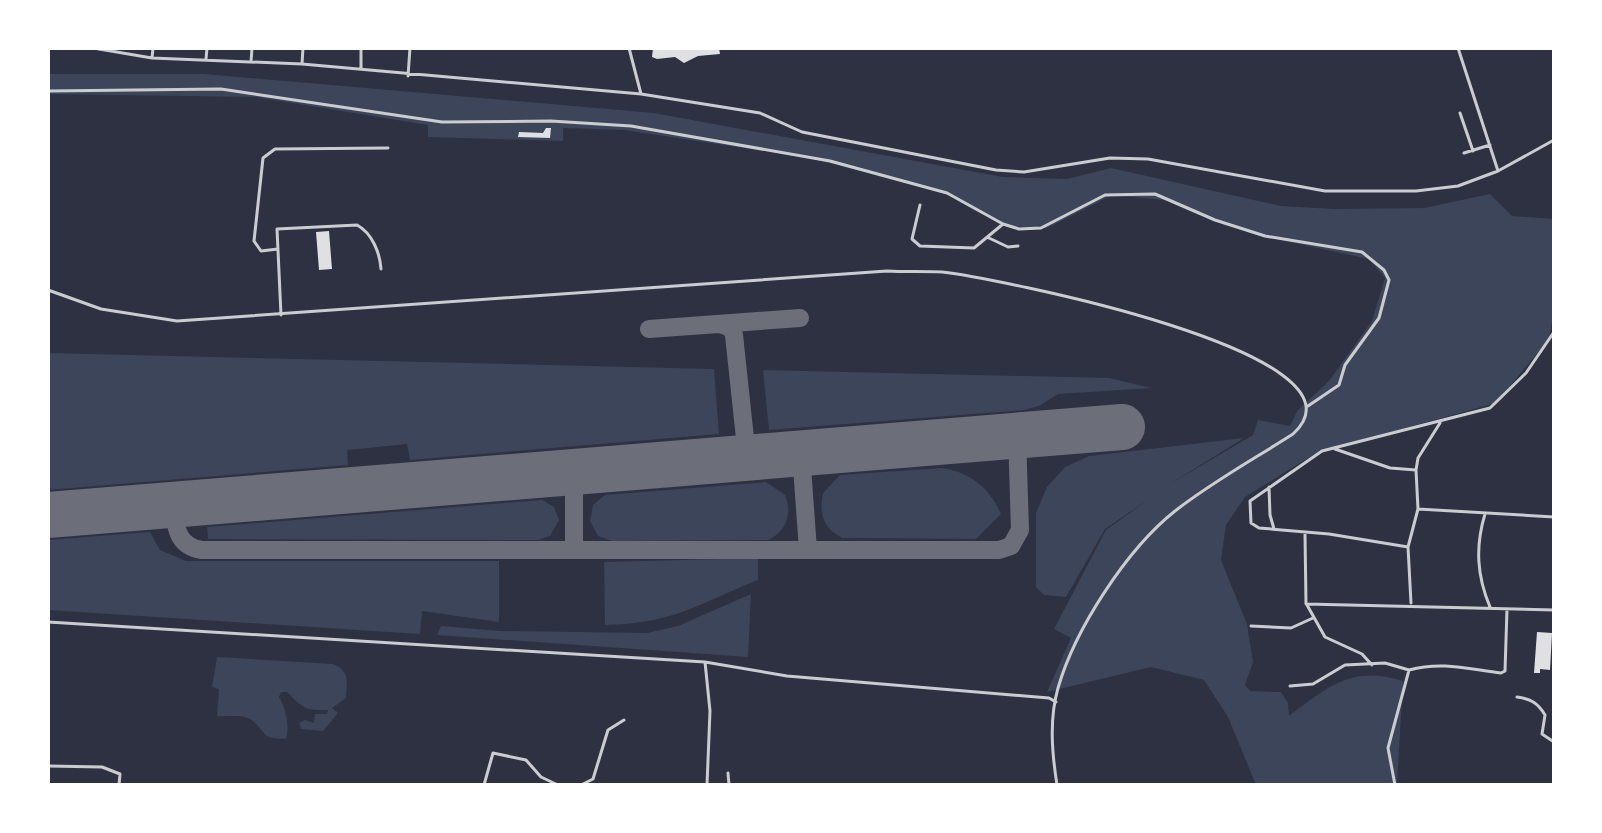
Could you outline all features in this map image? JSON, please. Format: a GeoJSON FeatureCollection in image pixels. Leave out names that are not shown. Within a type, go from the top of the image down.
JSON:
{"type":"FeatureCollection","features":[{"type":"Feature","properties":{"kind":"street"},"geometry":{"type":"LineString","coordinates":[[93,48],[152,58],[302,64],[408,76],[641,94],[760,113],[802,132],[996,170],[1024,172],[1110,158],[1148,159],[1342,192],[1446,189],[1498,171],[1554,140]]}},
{"type":"Feature","properties":{"kind":"street"},"geometry":{"type":"LineString","coordinates":[[152,58],[153,48]]}},
{"type":"Feature","properties":{"kind":"street"},"geometry":{"type":"LineString","coordinates":[[206,59],[207,48]]}},
{"type":"Feature","properties":{"kind":"street"},"geometry":{"type":"LineString","coordinates":[[251,62],[252,48]]}},
{"type":"Feature","properties":{"kind":"street"},"geometry":{"type":"LineString","coordinates":[[302,64],[303,48]]}},
{"type":"Feature","properties":{"kind":"street"},"geometry":{"type":"LineString","coordinates":[[361,48],[361,70]]}},
{"type":"Feature","properties":{"kind":"street"},"geometry":{"type":"LineString","coordinates":[[408,76],[410,48]]}},
{"type":"Feature","properties":{"kind":"street"},"geometry":{"type":"LineString","coordinates":[[629,48],[641,94]]}},
{"type":"Feature","properties":{"kind":"street"},"geometry":{"type":"LineString","coordinates":[[1458,48],[1498,171]]}},
{"type":"Feature","properties":{"kind":"street"},"geometry":{"type":"LineString","coordinates":[[48,91],[221,89],[442,122],[551,121],[631,126],[830,161],[947,193],[1003,224],[1019,229],[1041,228],[1105,195],[1140,192],[1172,199],[1207,217],[1265,236],[1351,250],[1372,257],[1389,280],[1379,318],[1345,365],[1339,385],[1308,406]]}},
{"type":"Feature","properties":{"kind":"street"},"geometry":{"type":"LineString","coordinates":[[1460,113],[1473,151]]}},
{"type":"Feature","properties":{"kind":"street"},"geometry":{"type":"LineString","coordinates":[[1464,153],[1490,145]]}},
{"type":"Feature","properties":{"kind":"street"},"geometry":{"type":"LineString","coordinates":[[278,249],[261,251],[254,241],[263,158],[275,149],[388,148]]}},
{"type":"Feature","properties":{"kind":"street"},"geometry":{"type":"LineString","coordinates":[[920,205],[914,244],[974,248],[1003,224]]}},
{"type":"Feature","properties":{"kind":"street"},"geometry":{"type":"LineString","coordinates":[[281,315],[277,229],[354,224],[363,229],[376,247],[381,269]]}},
{"type":"Feature","properties":{"kind":"street"},"geometry":{"type":"LineString","coordinates":[[989,238],[1008,247],[1018,246]]}},
{"type":"Feature","properties":{"kind":"street"},"geometry":{"type":"LineString","coordinates":[[48,290],[101,309],[152,319],[203,321],[697,283],[887,271],[943,272],[1055,293],[1160,321],[1278,370],[1302,391],[1308,406],[1304,421],[1293,434],[1188,501],[1150,535],[1093,613],[1058,687],[1051,745],[1057,785]]}},
{"type":"Feature","properties":{"kind":"street"},"geometry":{"type":"LineString","coordinates":[[1408,547],[1255,526],[1249,509],[1254,495],[1322,451],[1440,423],[1475,413],[1500,401],[1543,352],[1554,332]]}},
{"type":"Feature","properties":{"kind":"street"},"geometry":{"type":"LineString","coordinates":[[1411,604],[1408,547],[1418,509],[1416,470],[1418,458],[1440,423]]}},
{"type":"Feature","properties":{"kind":"street"},"geometry":{"type":"LineString","coordinates":[[1335,449],[1390,468],[1416,470]]}},
{"type":"Feature","properties":{"kind":"street"},"geometry":{"type":"LineString","coordinates":[[1269,487],[1274,529]]}},
{"type":"Feature","properties":{"kind":"street"},"geometry":{"type":"LineString","coordinates":[[1418,509],[1554,517]]}},
{"type":"Feature","properties":{"kind":"street"},"geometry":{"type":"LineString","coordinates":[[1485,514],[1478,562],[1480,583],[1490,608]]}},
{"type":"Feature","properties":{"kind":"street"},"geometry":{"type":"LineString","coordinates":[[1305,534],[1306,604],[1313,618],[1325,637],[1362,654],[1372,665]]}},
{"type":"Feature","properties":{"kind":"street"},"geometry":{"type":"LineString","coordinates":[[1306,604],[1411,604],[1554,610]]}},
{"type":"Feature","properties":{"kind":"street"},"geometry":{"type":"LineString","coordinates":[[1290,686],[1313,684],[1345,665],[1398,664],[1409,670],[1434,664],[1501,673],[1505,671],[1507,609]]}},
{"type":"Feature","properties":{"kind":"street"},"geometry":{"type":"LineString","coordinates":[[1251,626],[1291,628],[1313,618]]}},
{"type":"Feature","properties":{"kind":"street"},"geometry":{"type":"LineString","coordinates":[[48,622],[705,662],[787,676],[1028,696],[1056,702]]}},
{"type":"Feature","properties":{"kind":"street"},"geometry":{"type":"LineString","coordinates":[[705,662],[710,711],[707,785]]}},
{"type":"Feature","properties":{"kind":"street"},"geometry":{"type":"LineString","coordinates":[[1395,785],[1388,748],[1409,670]]}},
{"type":"Feature","properties":{"kind":"street"},"geometry":{"type":"LineString","coordinates":[[1517,697],[1530,699],[1541,708],[1545,715],[1542,734],[1554,742]]}},
{"type":"Feature","properties":{"kind":"street"},"geometry":{"type":"LineString","coordinates":[[581,785],[593,779],[608,730],[624,720]]}},
{"type":"Feature","properties":{"kind":"street"},"geometry":{"type":"LineString","coordinates":[[484,785],[493,753],[526,760],[541,777],[558,785]]}},
{"type":"Feature","properties":{"kind":"street"},"geometry":{"type":"LineString","coordinates":[[48,766],[102,767],[120,774],[119,785]]}},
{"type":"Feature","properties":{"kind":"street"},"geometry":{"type":"LineString","coordinates":[[728,773],[729,785]]}},
{"type":"Feature","properties":{"kind":"shaded area"},"geometry":{"type":"Polygon","coordinates":[[[48,74],[204,74],[654,113],[1003,177],[1067,179],[1111,168],[1281,206],[1334,209],[1424,208],[1490,194],[1512,216],[1554,219],[1554,311],[1549,339],[1496,403],[1318,452],[1245,497],[1226,525],[1221,560],[1247,624],[1253,662],[1245,685],[1250,691],[1281,692],[1288,703],[1289,716],[1328,688],[1354,677],[1385,677],[1403,681],[1397,785],[1256,785],[1228,717],[1204,680],[1151,667],[1047,692],[1071,638],[1054,629],[1106,530],[1149,499],[1105,529],[1066,597],[1044,595],[1036,587],[1036,513],[1047,487],[1065,467],[1089,456],[1244,438],[1170,484],[1253,435],[1258,420],[1290,426],[1298,410],[1329,381],[1372,321],[1385,278],[1369,259],[1253,234],[1174,201],[1112,195],[1047,228],[1004,226],[947,194],[810,158],[624,130],[563,128],[563,141],[428,137],[428,125],[256,97],[48,94],[48,74]]]}},
{"type":"Feature","properties":{"kind":"shaded area"},"geometry":{"type":"Polygon","coordinates":[[[48,353],[714,369],[719,434],[410,460],[407,444],[347,450],[348,465],[48,490],[48,353]]]}},
{"type":"Feature","properties":{"kind":"shaded area"},"geometry":{"type":"Polygon","coordinates":[[[763,370],[1109,378],[1152,388],[1058,394],[1039,406],[1024,410],[769,430],[763,370]]]}},
{"type":"Feature","properties":{"kind":"shaded area"},"geometry":{"type":"Polygon","coordinates":[[[942,468],[961,473],[978,483],[991,496],[1001,514],[976,539],[842,538],[830,530],[824,520],[823,493],[840,475],[942,468]]]}},
{"type":"Feature","properties":{"kind":"shaded area"},"geometry":{"type":"Polygon","coordinates":[[[766,482],[785,495],[788,508],[783,527],[768,540],[612,541],[598,536],[590,521],[593,505],[605,495],[766,482]]]}},
{"type":"Feature","properties":{"kind":"shaded area"},"geometry":{"type":"Polygon","coordinates":[[[542,500],[554,507],[559,520],[550,536],[538,540],[208,539],[207,527],[542,500]]]}},
{"type":"Feature","properties":{"kind":"shaded area"},"geometry":{"type":"Polygon","coordinates":[[[150,532],[160,550],[186,561],[499,561],[499,622],[422,611],[420,634],[48,610],[48,540],[150,532]]]}},
{"type":"Feature","properties":{"kind":"shaded area"},"geometry":{"type":"Polygon","coordinates":[[[758,558],[758,580],[701,605],[650,621],[605,625],[604,562],[758,558]]]}},
{"type":"Feature","properties":{"kind":"shaded area"},"geometry":{"type":"Polygon","coordinates":[[[751,594],[748,657],[437,635],[441,626],[500,631],[647,633],[678,626],[751,594]]]}},
{"type":"Feature","properties":{"kind":"shaded area"},"geometry":{"type":"Polygon","coordinates":[[[217,657],[333,664],[345,673],[346,698],[332,708],[338,713],[323,731],[301,729],[299,723],[305,720],[314,723],[315,714],[327,714],[328,710],[305,707],[287,692],[281,692],[279,697],[287,724],[286,739],[269,737],[251,719],[217,716],[219,689],[212,687],[217,657]]]}},
{"type":"Feature","properties":{"kind":"building"},"geometry":{"type":"Polygon","coordinates":[[[653,48],[719,48],[720,54],[698,56],[684,63],[675,57],[652,57],[653,48]]]}},
{"type":"Feature","properties":{"kind":"building"},"geometry":{"type":"Polygon","coordinates":[[[546,128],[551,128],[550,138],[518,137],[519,132],[543,133],[546,128]]]}},
{"type":"Feature","properties":{"kind":"building"},"geometry":{"type":"Polygon","coordinates":[[[329,231],[332,269],[319,270],[316,232],[329,231]]]}},
{"type":"Feature","properties":{"kind":"building"},"geometry":{"type":"Polygon","coordinates":[[[1537,632],[1552,633],[1550,670],[1540,669],[1540,673],[1534,673],[1537,632]]]}},
{"type":"Feature","properties":{"kind":"taxiway"},"geometry":{"type":"LineString","coordinates":[[649,329],[800,318]]}},
{"type":"Feature","properties":{"kind":"taxiway"},"geometry":{"type":"LineString","coordinates":[[720,324],[731,328],[734,335],[747,457]]}},
{"type":"Feature","properties":{"kind":"taxiway"},"geometry":{"type":"LineString","coordinates":[[172,504],[176,527],[182,539],[193,548],[202,550],[999,550],[1011,546],[1020,530],[1017,435]]}},
{"type":"Feature","properties":{"kind":"taxiway"},"geometry":{"type":"LineString","coordinates":[[801,453],[808,550]]}},
{"type":"Feature","properties":{"kind":"taxiway"},"geometry":{"type":"LineString","coordinates":[[574,471],[574,541]]}},
{"type":"Feature","properties":{"kind":"runway"},"geometry":{"type":"LineString","coordinates":[[48,515],[1122,427]]}}]}
